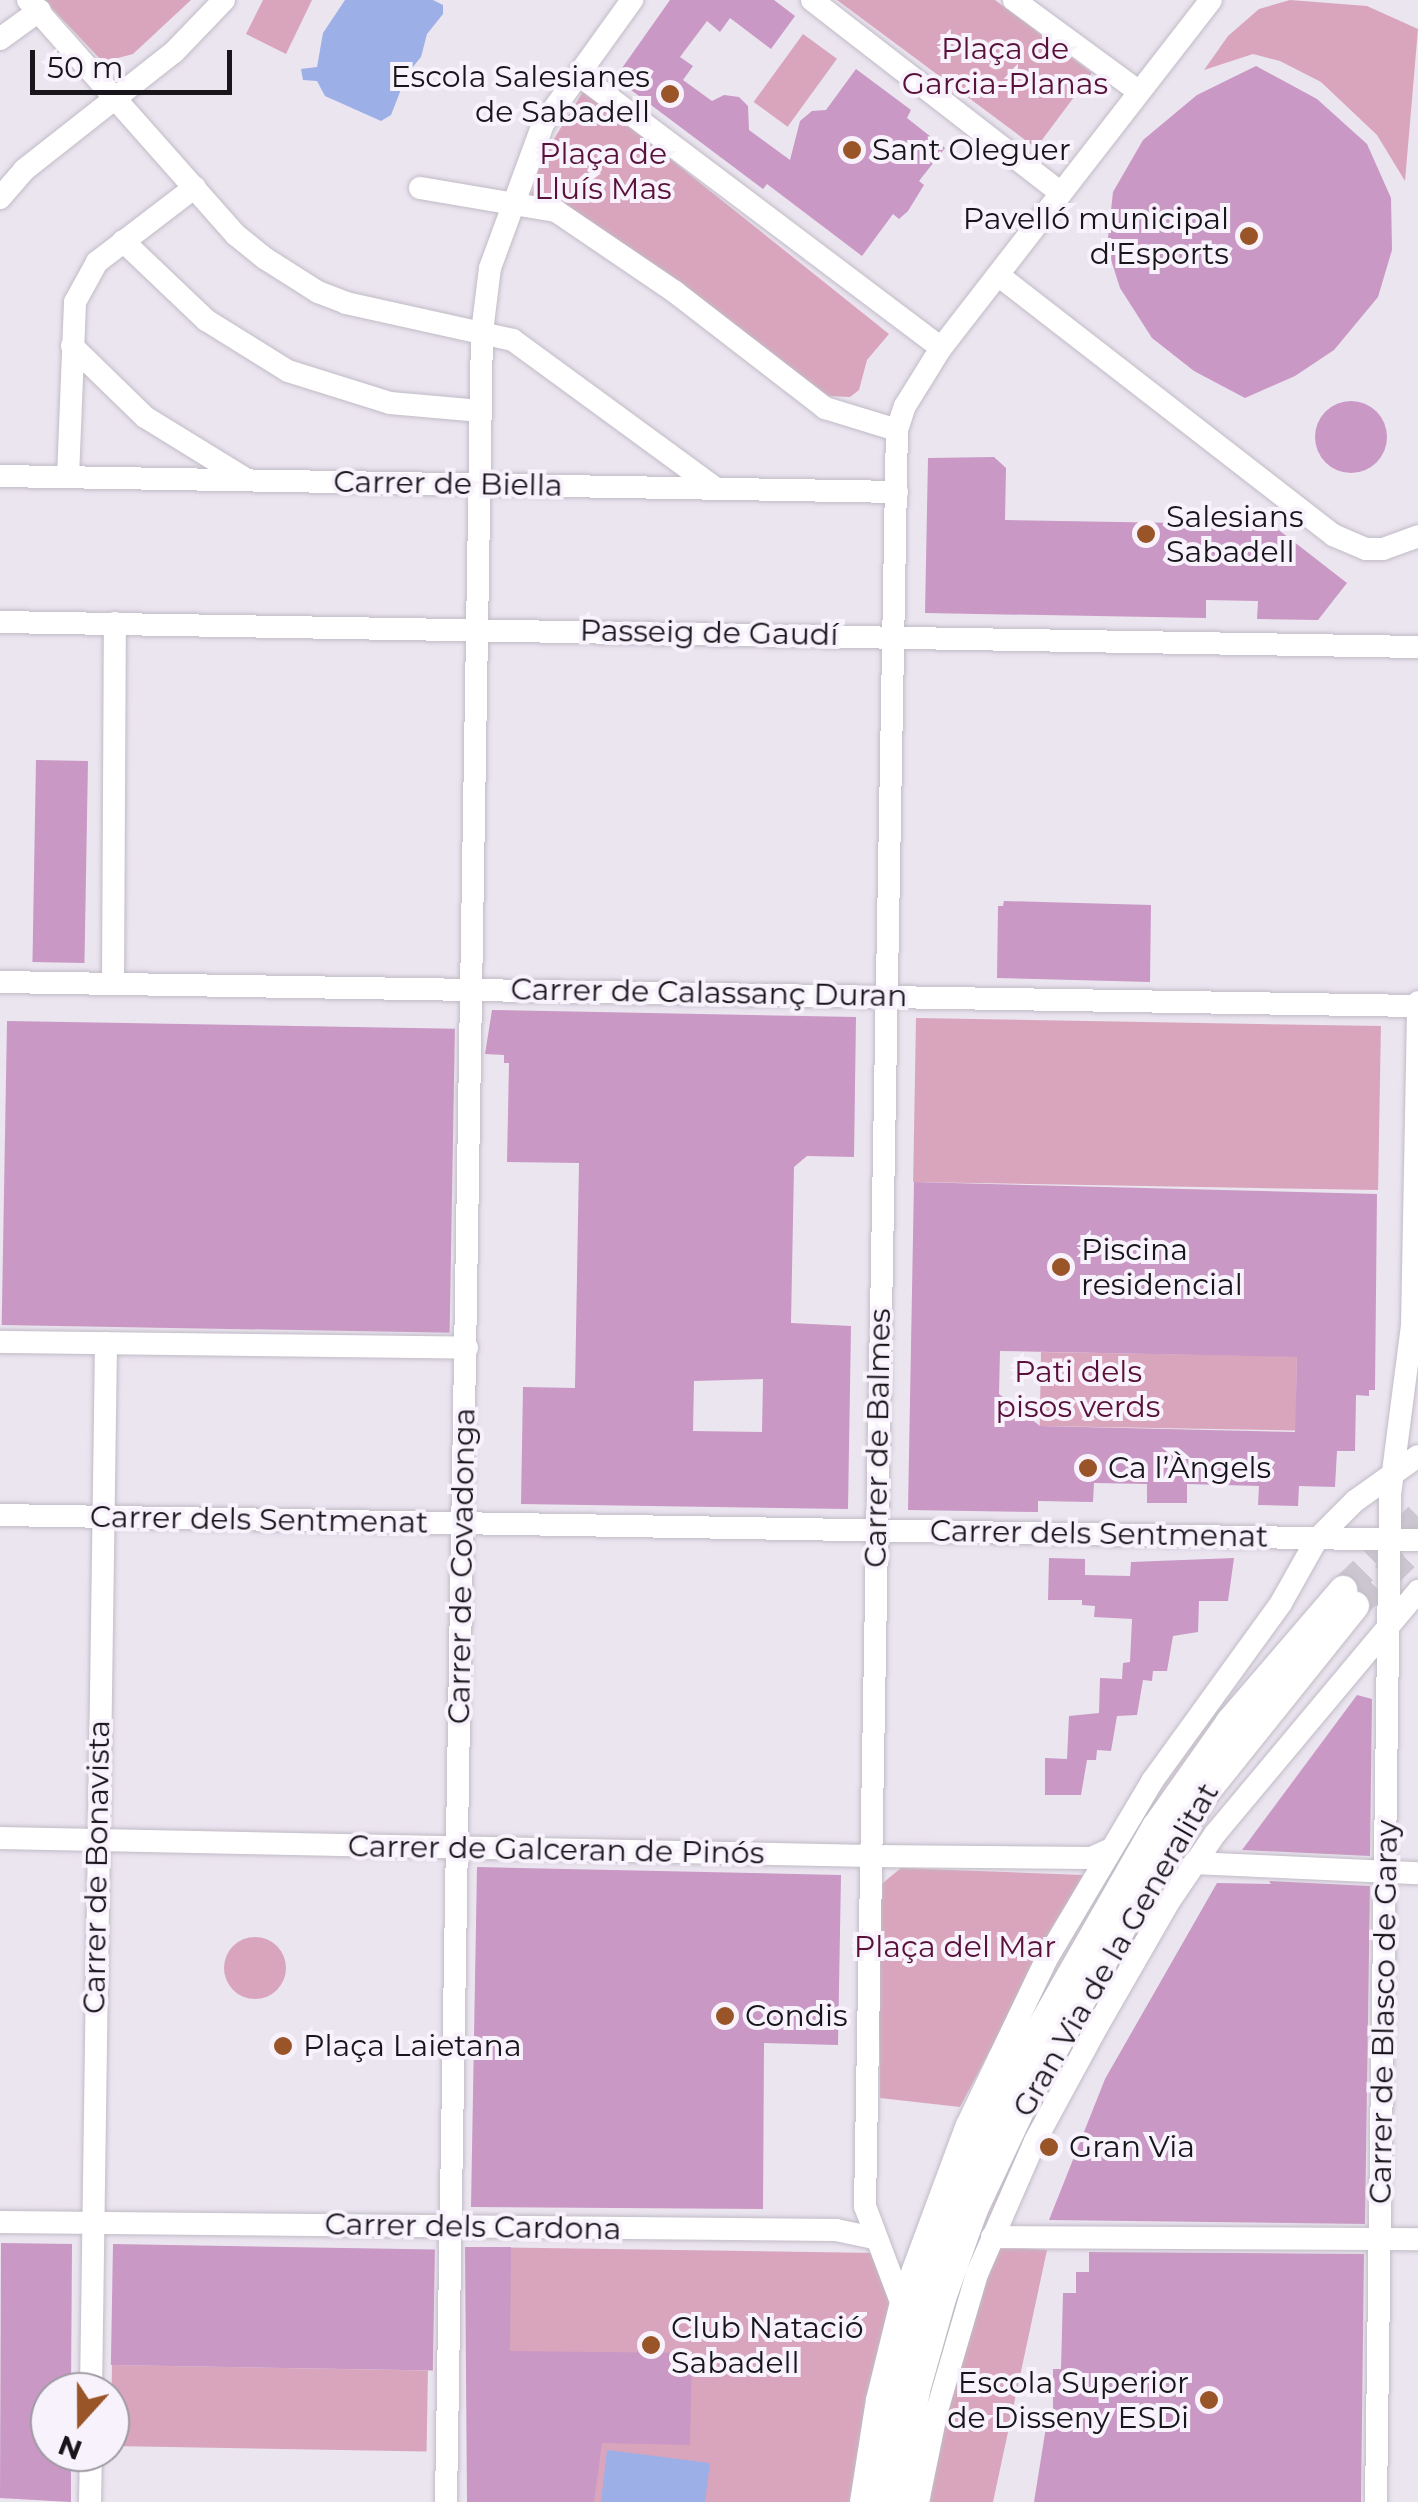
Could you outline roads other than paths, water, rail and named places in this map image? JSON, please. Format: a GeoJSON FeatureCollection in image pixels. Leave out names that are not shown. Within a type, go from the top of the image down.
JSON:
{"type":"FeatureCollection","features":[{"type":"Feature","properties":{"kind":"street"},"geometry":{"type":"LineString","coordinates":[[0,198],[24,170],[201,28],[224,0]]}},
{"type":"Feature","properties":{"kind":"street","name":"Carrer de Covadonga"},"geometry":{"type":"LineString","coordinates":[[446,2502],[473,988],[476,485],[482,332],[490,268],[543,124],[632,0]]}},
{"type":"Feature","properties":{"kind":"street"},"geometry":{"type":"LineString","coordinates":[[812,0],[1061,192]]}},
{"type":"Feature","properties":{"kind":"street"},"geometry":{"type":"LineString","coordinates":[[1014,0],[1047,10],[1138,91]]}},
{"type":"Feature","properties":{"kind":"street"},"geometry":{"type":"LineString","coordinates":[[420,188],[556,210],[675,292],[824,408],[897,430],[904,406],[941,348],[1212,0]]}},
{"type":"Feature","properties":{"kind":"street"},"geometry":{"type":"LineString","coordinates":[[0,40],[34,5],[236,235],[318,292],[382,313],[514,340],[714,487]]}},
{"type":"Feature","properties":{"kind":"street"},"geometry":{"type":"LineString","coordinates":[[580,74],[941,348]]}},
{"type":"Feature","properties":{"kind":"street"},"geometry":{"type":"LineString","coordinates":[[68,478],[75,302],[97,262],[195,187]]}},
{"type":"Feature","properties":{"kind":"street"},"geometry":{"type":"LineString","coordinates":[[123,242],[206,320],[288,371],[390,403],[480,411]]}},
{"type":"Feature","properties":{"kind":"street"},"geometry":{"type":"LineString","coordinates":[[998,275],[1333,535],[1366,549],[1383,548],[1418,536]]}},
{"type":"Feature","properties":{"kind":"street"},"geometry":{"type":"LineString","coordinates":[[72,346],[145,417],[247,480]]}},
{"type":"Feature","properties":{"kind":"street","name":"Carrer de Balmes"},"geometry":{"type":"LineString","coordinates":[[875,2238],[866,2206],[870,1856],[897,430]]}},
{"type":"Feature","properties":{"kind":"street","name":"Carrer de Biella"},"geometry":{"type":"LineString","coordinates":[[0,476],[897,492]]}},
{"type":"Feature","properties":{"kind":"street","name":"Passeig de Gaudí"},"geometry":{"type":"LineString","coordinates":[[0,622],[1418,647]]}},
{"type":"Feature","properties":{"kind":"street"},"geometry":{"type":"LineString","coordinates":[[113,984],[115,624]]}},
{"type":"Feature","properties":{"kind":"street","name":"Carrer de Calassanç Duran"},"geometry":{"type":"LineString","coordinates":[[0,982],[1418,1005]]}},
{"type":"Feature","properties":{"kind":"street","name":"Carrer de Blasco de Garay"},"geometry":{"type":"LineString","coordinates":[[1376,2502],[1391,1530],[1393,1472],[1414,1361],[1418,1005]]}},
{"type":"Feature","properties":{"kind":"street"},"geometry":{"type":"LineString","coordinates":[[0,1342],[467,1348]]}},
{"type":"Feature","properties":{"kind":"street","name":"Carrer de Bonavista"},"geometry":{"type":"LineString","coordinates":[[91,2372],[106,1343]]}},
{"type":"Feature","properties":{"kind":"street"},"geometry":{"type":"LineString","coordinates":[[861,2502],[873,2418],[901,2302],[997,2056],[1111,1849],[1180,1740],[1281,1604],[1317,1539],[1336,1517],[1418,1456]]}},
{"type":"Feature","properties":{"kind":"street","name":"Carrer dels Sentmenat"},"geometry":{"type":"LineString","coordinates":[[0,1514],[1317,1539],[1391,1530],[1418,1540]]}},
{"type":"Feature","properties":{"kind":"street"},"geometry":{"type":"LineString","coordinates":[[905,2502],[902,2460],[992,2237],[1044,2124],[1194,1862],[1287,1743],[1418,1591]]}},
{"type":"Feature","properties":{"kind":"street","name":"Gran Via de la Generalitat"},"geometry":{"type":"LineString","coordinates":[[876,2502],[894,2389],[916,2310],[950,2217],[1008,2086],[1156,1828],[1230,1722],[1349,1599],[1205,1793],[1056,2040],[974,2209],[942,2298],[902,2460],[897,2502]]}},
{"type":"Feature","properties":{"kind":"street","name":"Carrer de Galceran de Pinós"},"geometry":{"type":"LineString","coordinates":[[0,1838],[870,1856],[1091,1858],[1111,1849]]}},
{"type":"Feature","properties":{"kind":"street"},"geometry":{"type":"LineString","coordinates":[[1194,1862],[1418,1873]]}},
{"type":"Feature","properties":{"kind":"street","name":"Carrer dels Cardona"},"geometry":{"type":"LineString","coordinates":[[0,2222],[836,2230],[875,2238]]}},
{"type":"Feature","properties":{"kind":"street"},"geometry":{"type":"LineString","coordinates":[[992,2237],[1418,2239]]}},
{"type":"Feature","properties":{"kind":"street"},"geometry":{"type":"LineString","coordinates":[[875,2238],[901,2302]]}},
{"type":"Feature","properties":{"kind":"street"},"geometry":{"type":"LineString","coordinates":[[918,2502],[936,2414],[975,2282]]}},
{"type":"Feature","properties":{"kind":"street"},"geometry":{"type":"LineString","coordinates":[[90,2502],[91,2472]]}},
{"type":"Feature","properties":{"kind":"water"},"geometry":{"type":"Polygon","coordinates":[[[345,0],[433,0],[443,5],[443,14],[427,34],[421,57],[407,74],[391,115],[381,121],[325,96],[317,81],[303,80],[301,69],[317,67],[323,33],[345,0]]]}},
{"type":"Feature","properties":{"kind":"water"},"geometry":{"type":"Polygon","coordinates":[[[607,2450],[710,2463],[705,2502],[601,2502],[607,2450]]]}},
{"type":"Feature","properties":{"kind":"tunnel"},"geometry":{"type":"LineString","coordinates":[[1343,1590],[1418,1517]]}},
{"type":"Feature","properties":{"kind":"tunnel"},"geometry":{"type":"LineString","coordinates":[[1355,1606],[1418,1544]]}},
{"type":"Feature","properties":{"kind":"place","name":"Escola Salesianes de Sabadell"},"geometry":{"type":"Point","coordinates":[670,94]}},
{"type":"Feature","properties":{"kind":"place","name":"Sant Oleguer"},"geometry":{"type":"Point","coordinates":[852,150]}},
{"type":"Feature","properties":{"kind":"place","name":"Pavelló municipal d'Esports"},"geometry":{"type":"Point","coordinates":[1249,236]}},
{"type":"Feature","properties":{"kind":"place","name":"Salesians Sabadell"},"geometry":{"type":"Point","coordinates":[1146,534]}},
{"type":"Feature","properties":{"kind":"place","name":"Piscina residencial"},"geometry":{"type":"Point","coordinates":[1061,1267]}},
{"type":"Feature","properties":{"kind":"place","name":"Ca l’Àngels"},"geometry":{"type":"Point","coordinates":[1088,1468]}},
{"type":"Feature","properties":{"kind":"place","name":"Condis"},"geometry":{"type":"Point","coordinates":[725,2016]}},
{"type":"Feature","properties":{"kind":"place","name":"Plaça Laietana"},"geometry":{"type":"Point","coordinates":[283,2046]}},
{"type":"Feature","properties":{"kind":"place","name":"Gran Via"},"geometry":{"type":"Point","coordinates":[1049,2147]}},
{"type":"Feature","properties":{"kind":"place","name":"Club Natació Sabadell"},"geometry":{"type":"Point","coordinates":[651,2345]}},
{"type":"Feature","properties":{"kind":"place","name":"Escola Superior de Disseny ESDi"},"geometry":{"type":"Point","coordinates":[1209,2400]}},
{"type":"Feature","properties":{"kind":"park label","name":"Plaça de Garcia-Planas"},"geometry":{"type":"Point","coordinates":[1005,66]}},
{"type":"Feature","properties":{"kind":"park label","name":"Plaça de Lluís Mas"},"geometry":{"type":"Point","coordinates":[603,171]}},
{"type":"Feature","properties":{"kind":"park label","name":"Pati dels pisos verds"},"geometry":{"type":"Point","coordinates":[1078,1389]}},
{"type":"Feature","properties":{"kind":"park label","name":"Plaça del Mar"},"geometry":{"type":"Point","coordinates":[955,1947]}}]}
